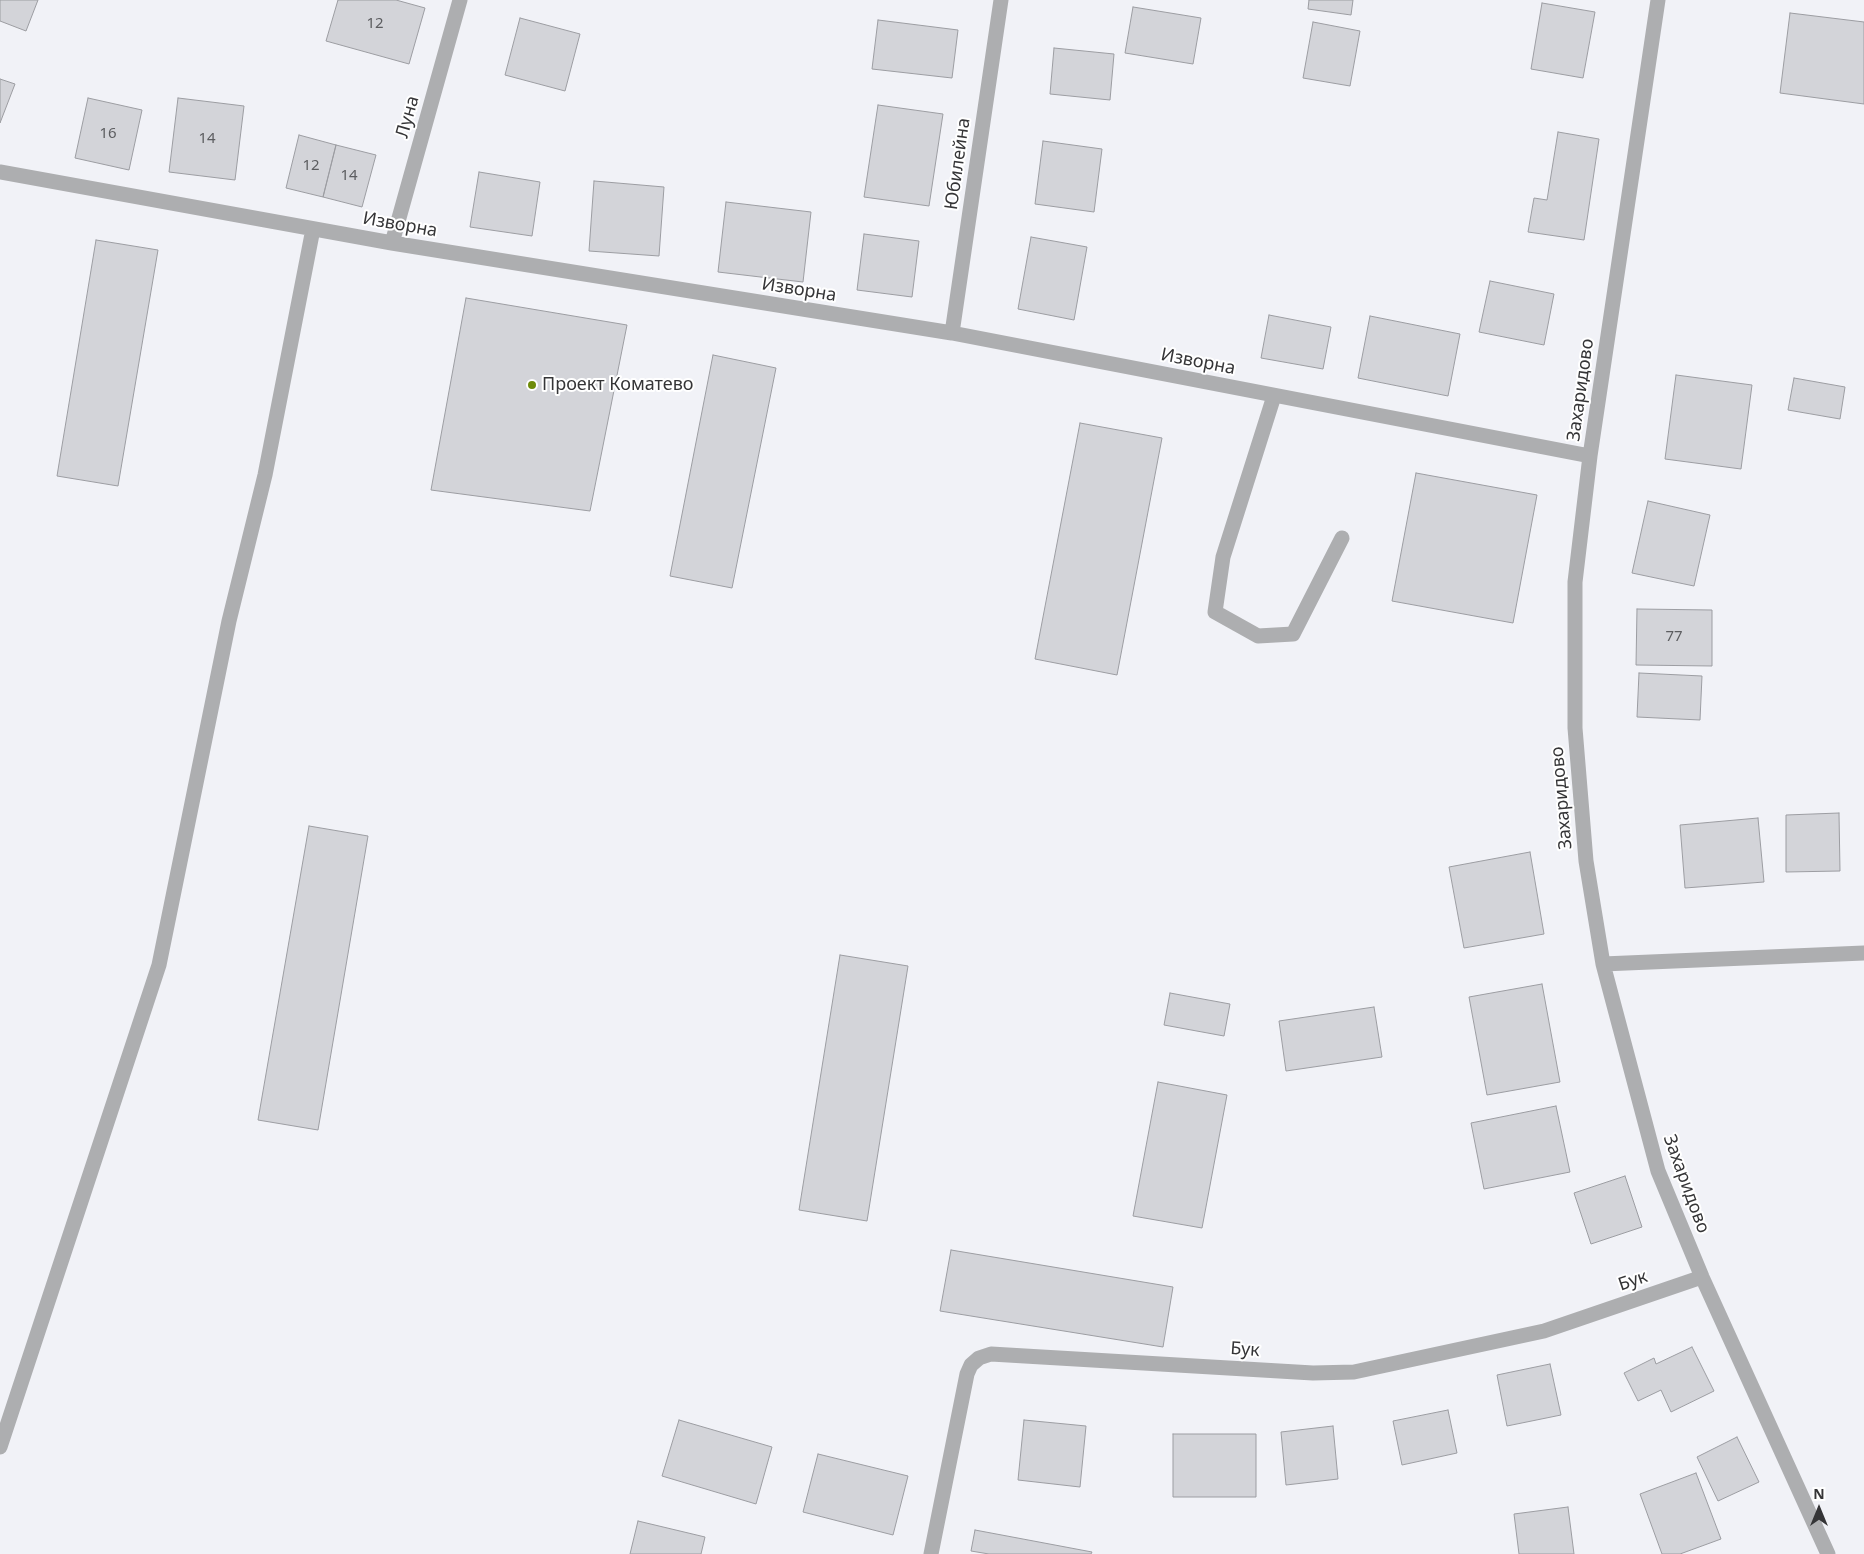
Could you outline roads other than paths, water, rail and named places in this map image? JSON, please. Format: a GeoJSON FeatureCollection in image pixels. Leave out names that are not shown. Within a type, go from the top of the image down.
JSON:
{"type":"FeatureCollection","features":[{"type":"Feature","properties":{"kind":"street","name":"Луна"},"geometry":{"type":"LineString","coordinates":[[392,244],[460,0]]}},
{"type":"Feature","properties":{"kind":"street","name":"Юбилейна"},"geometry":{"type":"LineString","coordinates":[[952,333],[1001,0]]}},
{"type":"Feature","properties":{"kind":"street","name":"Захаридово"},"geometry":{"type":"LineString","coordinates":[[1658,0],[1590,456],[1575,582],[1574,728],[1586,861],[1603,964],[1658,1171],[1702,1277],[1828,1554]]}},
{"type":"Feature","properties":{"kind":"street","name":"Изворна"},"geometry":{"type":"LineString","coordinates":[[0,172],[392,244],[952,333],[1590,456]]}},
{"type":"Feature","properties":{"kind":"street"},"geometry":{"type":"LineString","coordinates":[[0,1446],[159,965],[230,621],[265,475],[313,229]]}},
{"type":"Feature","properties":{"kind":"street"},"geometry":{"type":"LineString","coordinates":[[1274,396],[1223,558],[1215,612],[1258,636],[1294,634],[1342,538]]}},
{"type":"Feature","properties":{"kind":"street"},"geometry":{"type":"LineString","coordinates":[[1603,964],[1864,953]]}},
{"type":"Feature","properties":{"kind":"street","name":"Бук"},"geometry":{"type":"LineString","coordinates":[[931,1554],[967,1374],[971,1364],[979,1358],[991,1354],[1313,1373],[1354,1372],[1536,1333],[1702,1277]]}},
{"type":"Feature","properties":{"kind":"place","name":"Проект Коматево"},"geometry":{"type":"Point","coordinates":[532,385]}}]}
